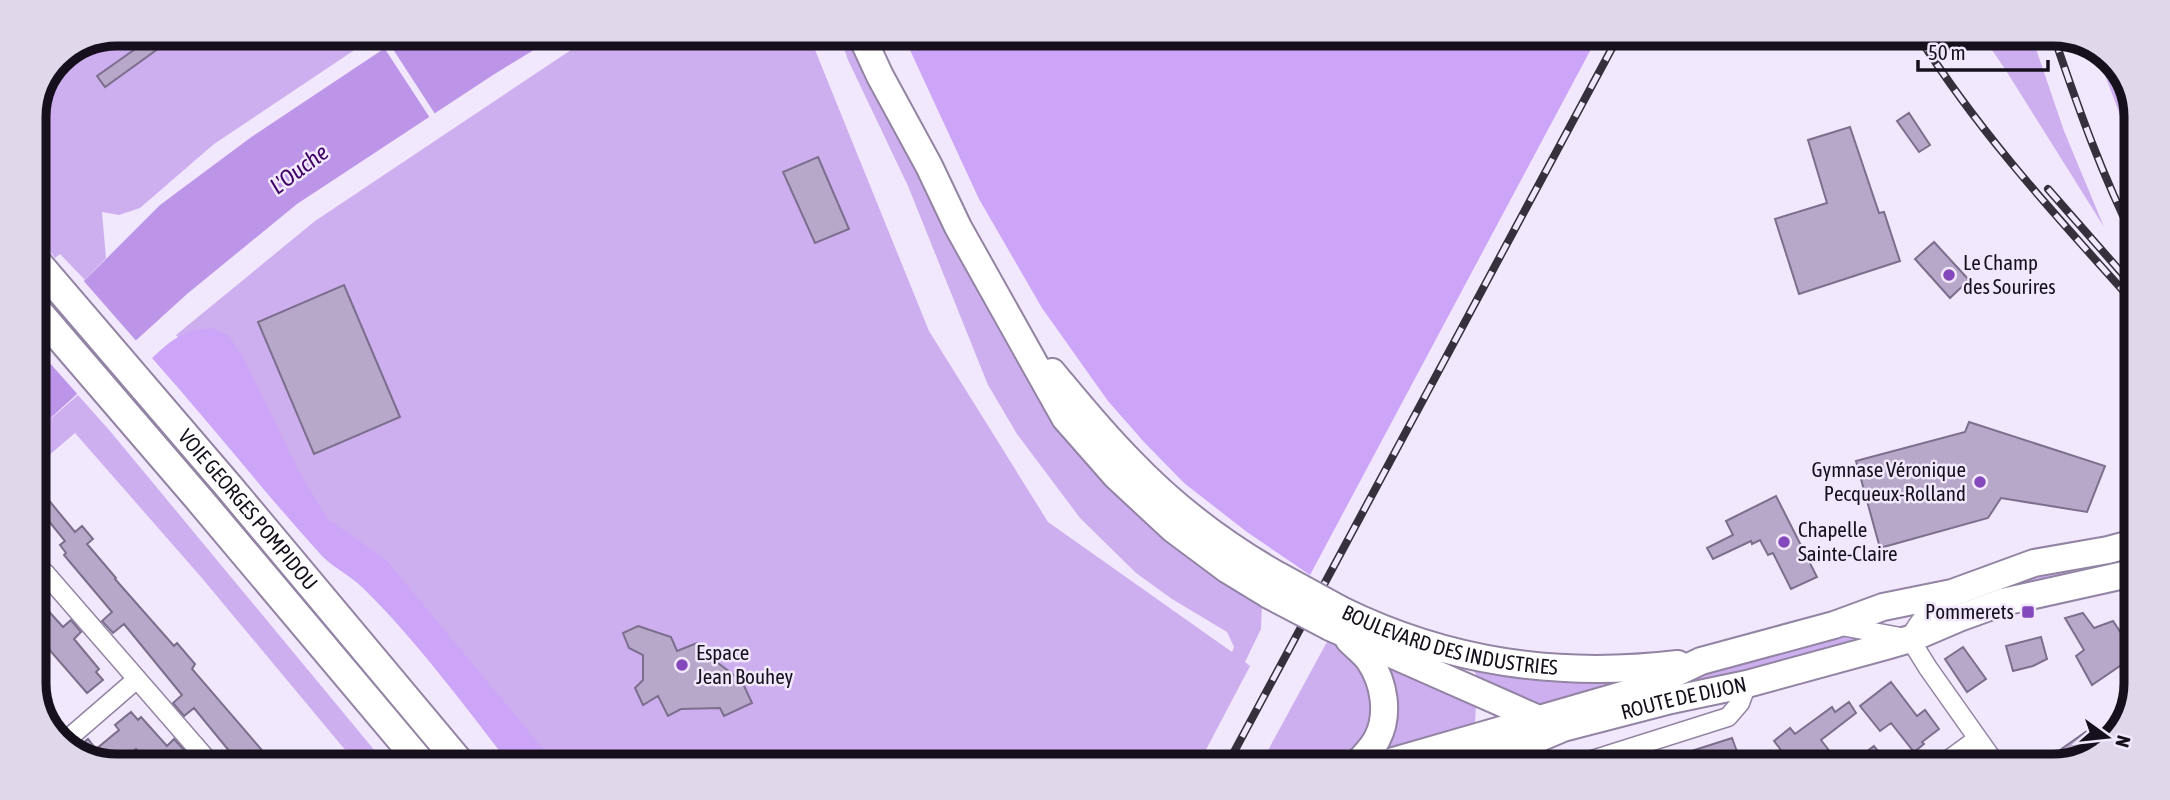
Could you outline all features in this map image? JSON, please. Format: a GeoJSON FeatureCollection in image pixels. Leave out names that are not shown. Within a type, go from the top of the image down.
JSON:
{"type":"FeatureCollection","features":[{"type":"Feature","properties":{"kind":"highway","name":"VOIE GEORGES POMPIDOU"},"geometry":{"type":"LineString","coordinates":[[46,273],[239,498],[452,754]]}},
{"type":"Feature","properties":{"kind":"highway","name":"VOIE GEORGES POMPIDOU"},"geometry":{"type":"LineString","coordinates":[[46,321],[413,754]]}},
{"type":"Feature","properties":{"kind":"main road","name":"BOULEVARD DES INDUSTRIES"},"geometry":{"type":"LineString","coordinates":[[866,46],[958,227],[1065,418],[1144,504],[1203,553],[1274,586],[1438,674],[1563,728]]}},
{"type":"Feature","properties":{"kind":"main road","name":"BOULEVARD DES INDUSTRIES"},"geometry":{"type":"LineString","coordinates":[[884,46],[929,166]]}},
{"type":"Feature","properties":{"kind":"main road","name":"ROUTE DE DIJON"},"geometry":{"type":"LineString","coordinates":[[1418,754],[1626,694],[1701,661],[1834,625],[1883,607],[1952,593],[2034,563],[2124,546]]}},
{"type":"Feature","properties":{"kind":"main road","name":"ROUTE DE DIJON"},"geometry":{"type":"LineString","coordinates":[[1496,754],[1563,728],[1671,700],[1748,684],[1910,639],[2003,602],[2124,575]]}},
{"type":"Feature","properties":{"kind":"main road","name":"BOULEVARD DES INDUSTRIES"},"geometry":{"type":"LineString","coordinates":[[1336,619],[1369,624],[1437,648],[1496,662],[1593,670],[1655,667],[1701,661]]}},
{"type":"Feature","properties":{"kind":"main road","name":"BOULEVARD DES INDUSTRIES"},"geometry":{"type":"LineString","coordinates":[[1336,619],[1349,640],[1367,657],[1376,672],[1384,698],[1385,715],[1377,740],[1365,754]]}},
{"type":"Feature","properties":{"kind":"main road"},"geometry":{"type":"LineString","coordinates":[[1437,648],[1465,673],[1480,694],[1484,707],[1483,720],[1476,737]]}},
{"type":"Feature","properties":{"kind":"main road","name":"ROUTE DE DIJON"},"geometry":{"type":"LineString","coordinates":[[1462,754],[1476,737]]}},
{"type":"Feature","properties":{"kind":"street"},"geometry":{"type":"LineString","coordinates":[[46,574],[202,754]]}},
{"type":"Feature","properties":{"kind":"street"},"geometry":{"type":"LineString","coordinates":[[1952,593],[1930,609],[1916,626],[1910,639],[1927,668],[1988,754]]}},
{"type":"Feature","properties":{"kind":"street","name":"ROUTE DE DIJON"},"geometry":{"type":"LineString","coordinates":[[1834,625],[1910,639]]}},
{"type":"Feature","properties":{"kind":"street"},"geometry":{"type":"LineString","coordinates":[[70,737],[137,678]]}},
{"type":"Feature","properties":{"kind":"street"},"geometry":{"type":"LineString","coordinates":[[1611,754],[1728,717],[1740,704],[1748,684]]}},
{"type":"Feature","properties":{"kind":"street"},"geometry":{"type":"LineString","coordinates":[[1956,754],[1977,739]]}},
{"type":"Feature","properties":{"kind":"shaded area"},"geometry":{"type":"Polygon","coordinates":[[[116,46],[361,46],[214,144],[140,208],[119,215],[102,212],[106,258],[85,280],[60,254],[55,258],[46,247],[47,103],[57,77],[77,57],[103,47],[116,46]]]}},
{"type":"Feature","properties":{"kind":"shaded area"},"geometry":{"type":"Polygon","coordinates":[[[577,46],[813,46],[929,331],[1048,522],[1232,652],[1234,647],[1227,632],[1172,599],[1136,573],[1080,518],[1017,434],[988,385],[908,186],[843,46],[858,46],[927,190],[1030,385],[1074,445],[1262,603],[1261,629],[1245,662],[1250,666],[1204,754],[528,754],[467,689],[176,335],[315,221],[577,46]]]}},
{"type":"Feature","properties":{"kind":"shaded area"},"geometry":{"type":"Polygon","coordinates":[[[908,46],[1593,46],[1310,575],[1247,532],[1184,483],[1144,442],[1108,401],[1042,308],[979,199],[908,46]]]}},
{"type":"Feature","properties":{"kind":"shaded area"},"geometry":{"type":"Polygon","coordinates":[[[1989,46],[2035,46],[2064,131],[2104,227],[1989,46]]]}},
{"type":"Feature","properties":{"kind":"shaded area"},"geometry":{"type":"Polygon","coordinates":[[[2101,64],[2110,73],[2119,89],[2124,125],[2101,64]]]}},
{"type":"Feature","properties":{"kind":"shaded area"},"geometry":{"type":"Polygon","coordinates":[[[212,328],[228,335],[243,357],[299,472],[328,519],[386,560],[548,754],[502,754],[401,629],[358,584],[322,556],[152,358],[166,345],[193,331],[212,328]]]}},
{"type":"Feature","properties":{"kind":"shaded area"},"geometry":{"type":"Polygon","coordinates":[[[78,395],[378,754],[348,754],[201,577],[75,433],[46,458],[46,423],[78,395]]]}},
{"type":"Feature","properties":{"kind":"shaded area"},"geometry":{"type":"Polygon","coordinates":[[[2124,551],[2124,569],[1945,616],[1941,607],[2040,570],[2124,551]]]}},
{"type":"Feature","properties":{"kind":"shaded area"},"geometry":{"type":"Polygon","coordinates":[[[1836,635],[1856,636],[1862,641],[1609,703],[1688,677],[1836,635]]]}},
{"type":"Feature","properties":{"kind":"shaded area"},"geometry":{"type":"Polygon","coordinates":[[[1328,640],[1356,658],[1377,700],[1368,725],[1347,754],[1266,754],[1328,640]]]}},
{"type":"Feature","properties":{"kind":"shaded area"},"geometry":{"type":"Polygon","coordinates":[[[1376,651],[1476,705],[1475,725],[1395,754],[1376,754],[1376,651]]]}},
{"type":"Feature","properties":{"kind":"shaded area"},"geometry":{"type":"Polygon","coordinates":[[[1471,667],[1640,678],[1540,713],[1484,686],[1471,667]]]}},
{"type":"Feature","properties":{"kind":"water","name":"L'Ouche"},"geometry":{"type":"Polygon","coordinates":[[[388,46],[540,46],[297,204],[187,294],[46,422],[46,314],[85,280],[160,205],[250,138],[388,46]]]}},
{"type":"Feature","properties":{"kind":"pier"},"geometry":{"type":"Polygon","coordinates":[[[383,46],[391,46],[437,117],[432,121],[383,46]]]}},
{"type":"Feature","properties":{"kind":"pier"},"geometry":{"type":"Polygon","coordinates":[[[82,279],[138,343],[80,397],[46,359],[46,309],[82,279]]]}},
{"type":"Feature","properties":{"kind":"building"},"geometry":{"type":"Polygon","coordinates":[[[140,46],[162,46],[105,87],[97,76],[140,46]]]}},
{"type":"Feature","properties":{"kind":"building"},"geometry":{"type":"Polygon","coordinates":[[[1909,113],[1930,145],[1919,152],[1897,121],[1909,113]]]}},
{"type":"Feature","properties":{"kind":"building"},"geometry":{"type":"Polygon","coordinates":[[[1850,127],[1879,213],[1884,212],[1900,261],[1799,294],[1775,219],[1827,203],[1808,140],[1850,127]]]}},
{"type":"Feature","properties":{"kind":"building"},"geometry":{"type":"Polygon","coordinates":[[[818,157],[849,229],[815,243],[783,172],[818,157]]]}},
{"type":"Feature","properties":{"kind":"building"},"geometry":{"type":"Polygon","coordinates":[[[1934,242],[1969,280],[1950,298],[1915,259],[1934,242]]]}},
{"type":"Feature","properties":{"kind":"building"},"geometry":{"type":"Polygon","coordinates":[[[344,285],[400,417],[314,454],[258,322],[344,285]]]}},
{"type":"Feature","properties":{"kind":"building","name":"Gymnase Véronique Pecqueux-Rolland"},"geometry":{"type":"Polygon","coordinates":[[[1969,422],[2105,466],[2087,512],[2001,498],[1988,518],[1880,548],[1856,461],[1965,432],[1969,422]]]}},
{"type":"Feature","properties":{"kind":"building","name":"Chapelle Sainte-Claire"},"geometry":{"type":"Polygon","coordinates":[[[1776,496],[1817,577],[1791,589],[1773,553],[1768,555],[1760,540],[1752,544],[1751,541],[1713,559],[1707,548],[1733,535],[1726,521],[1776,496]]]}},
{"type":"Feature","properties":{"kind":"building"},"geometry":{"type":"Polygon","coordinates":[[[46,497],[75,532],[82,526],[93,539],[87,544],[115,579],[174,646],[177,643],[195,664],[192,669],[265,754],[232,754],[194,708],[184,716],[173,703],[182,695],[124,624],[113,633],[102,621],[112,612],[64,555],[66,553],[60,545],[65,541],[48,520],[46,522],[46,497]]]}},
{"type":"Feature","properties":{"kind":"building"},"geometry":{"type":"Polygon","coordinates":[[[46,608],[63,627],[71,620],[81,632],[74,639],[99,669],[96,672],[103,680],[87,693],[46,646],[46,608]]]}},
{"type":"Feature","properties":{"kind":"building"},"geometry":{"type":"Polygon","coordinates":[[[2083,613],[2094,628],[2113,621],[2124,638],[2124,665],[2092,685],[2076,656],[2084,650],[2065,618],[2083,613]]]}},
{"type":"Feature","properties":{"kind":"building","name":"Espace Jean Bouhey"},"geometry":{"type":"Polygon","coordinates":[[[638,626],[671,637],[677,651],[697,643],[701,650],[735,676],[739,675],[752,703],[724,716],[720,708],[681,709],[668,716],[658,696],[643,705],[635,688],[643,680],[643,655],[629,648],[623,633],[638,626]]]}},
{"type":"Feature","properties":{"kind":"building"},"geometry":{"type":"Polygon","coordinates":[[[2041,637],[2047,659],[2013,671],[2006,646],[2041,637]]]}},
{"type":"Feature","properties":{"kind":"building"},"geometry":{"type":"Polygon","coordinates":[[[1963,647],[1986,679],[1967,692],[1945,659],[1963,647]]]}},
{"type":"Feature","properties":{"kind":"building"},"geometry":{"type":"Polygon","coordinates":[[[1891,682],[1917,716],[1925,710],[1939,729],[1914,752],[1891,723],[1880,731],[1860,706],[1891,682]]]}},
{"type":"Feature","properties":{"kind":"building"},"geometry":{"type":"Polygon","coordinates":[[[1849,702],[1856,713],[1821,740],[1832,754],[1784,754],[1774,741],[1790,728],[1795,734],[1832,707],[1835,712],[1849,702]]]}},
{"type":"Feature","properties":{"kind":"building"},"geometry":{"type":"Polygon","coordinates":[[[131,712],[138,720],[141,717],[167,746],[174,739],[186,752],[140,754],[136,749],[130,754],[107,754],[81,745],[88,739],[96,749],[119,730],[115,725],[131,712]]]}},
{"type":"Feature","properties":{"kind":"building"},"geometry":{"type":"Polygon","coordinates":[[[2091,728],[2099,738],[2072,752],[2054,754],[2091,728]]]}},
{"type":"Feature","properties":{"kind":"building"},"geometry":{"type":"Polygon","coordinates":[[[1732,738],[1738,754],[1682,754],[1732,738]]]}},
{"type":"Feature","properties":{"kind":"building"},"geometry":{"type":"Polygon","coordinates":[[[1874,746],[1880,754],[1864,754],[1874,746]]]}},
{"type":"Feature","properties":{"kind":"railway"},"geometry":{"type":"LineString","coordinates":[[1233,754],[1613,46]]}},
{"type":"Feature","properties":{"kind":"railway"},"geometry":{"type":"LineString","coordinates":[[1925,46],[1994,142],[2124,292]]}},
{"type":"Feature","properties":{"kind":"railway"},"geometry":{"type":"LineString","coordinates":[[2057,46],[2101,167],[2124,217]]}},
{"type":"Feature","properties":{"kind":"railway"},"geometry":{"type":"LineString","coordinates":[[2048,189],[2124,275]]}},
{"type":"Feature","properties":{"kind":"place","name":"Le Champ des Sourires"},"geometry":{"type":"Point","coordinates":[1949,275]}},
{"type":"Feature","properties":{"kind":"place","name":"Gymnase Véronique Pecqueux-Rolland"},"geometry":{"type":"Point","coordinates":[1980,482]}},
{"type":"Feature","properties":{"kind":"place","name":"Chapelle Sainte-Claire"},"geometry":{"type":"Point","coordinates":[1784,542]}},
{"type":"Feature","properties":{"kind":"place","name":"Pommerets"},"geometry":{"type":"Point","coordinates":[2028,612]}},
{"type":"Feature","properties":{"kind":"place","name":"Espace Jean Bouhey"},"geometry":{"type":"Point","coordinates":[682,665]}}]}
